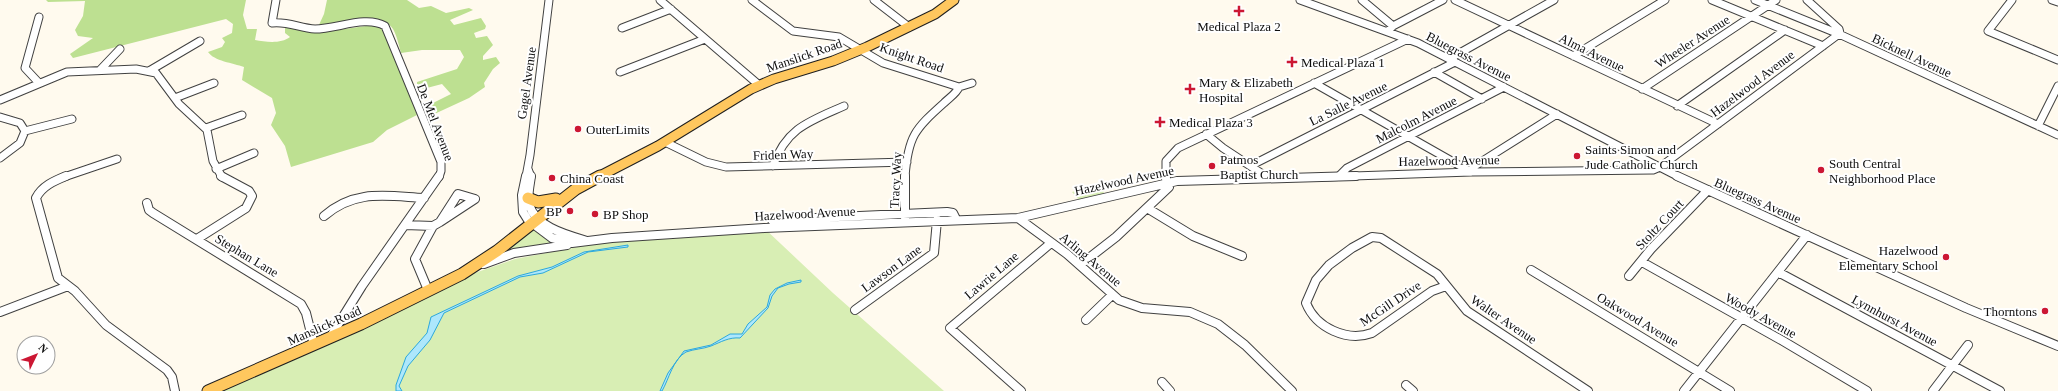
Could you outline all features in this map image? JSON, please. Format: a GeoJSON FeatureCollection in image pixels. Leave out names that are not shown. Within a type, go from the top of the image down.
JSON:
{"type":"FeatureCollection","features":[{"type":"Feature","properties":{"kind":"main road","name":"Manslick Road"},"geometry":{"type":"LineString","coordinates":[[208,391],[397,307],[470,269],[497,251],[556,199],[616,162],[654,144],[665,142],[739,95],[759,85],[822,65],[861,50],[935,14],[954,0]]}},
{"type":"Feature","properties":{"kind":"main road","name":"Manslick Road"},"geometry":{"type":"LineString","coordinates":[[449,279],[454,273],[491,249],[574,188]]}},
{"type":"Feature","properties":{"kind":"main road"},"geometry":{"type":"LineString","coordinates":[[528,198],[538,202],[556,199]]}},
{"type":"Feature","properties":{"kind":"street","name":"De Mel Avenue"},"geometry":{"type":"LineString","coordinates":[[276,0],[272,23],[286,21],[300,27],[313,29],[334,28],[372,22],[379,22],[385,26],[441,162],[442,168],[440,175],[345,312],[331,336]]}},
{"type":"Feature","properties":{"kind":"street","name":"Gagel Avenue"},"geometry":{"type":"LineString","coordinates":[[533,219],[523,212],[522,198],[524,176],[528,169],[549,0]]}},
{"type":"Feature","properties":{"kind":"street"},"geometry":{"type":"LineString","coordinates":[[660,0],[759,85]]}},
{"type":"Feature","properties":{"kind":"street","name":"Knight Road"},"geometry":{"type":"LineString","coordinates":[[752,0],[792,30],[839,37],[883,63],[954,84],[959,87]]}},
{"type":"Feature","properties":{"kind":"street"},"geometry":{"type":"LineString","coordinates":[[874,0],[909,27]]}},
{"type":"Feature","properties":{"kind":"street","name":"Bluegrass Avenue"},"geometry":{"type":"LineString","coordinates":[[1300,0],[1390,28],[1660,167],[1708,190],[1966,308],[2058,346]]}},
{"type":"Feature","properties":{"kind":"street"},"geometry":{"type":"LineString","coordinates":[[1362,0],[1390,28],[1443,0]]}},
{"type":"Feature","properties":{"kind":"street","name":"Alma Avenue"},"geometry":{"type":"LineString","coordinates":[[1455,0],[1677,106],[1718,124]]}},
{"type":"Feature","properties":{"kind":"street","name":"La Salle Avenue"},"geometry":{"type":"LineString","coordinates":[[1252,165],[1434,72],[1509,25],[1554,0]]}},
{"type":"Feature","properties":{"kind":"street"},"geometry":{"type":"LineString","coordinates":[[1574,56],[1665,0]]}},
{"type":"Feature","properties":{"kind":"street"},"geometry":{"type":"LineString","coordinates":[[1712,0],[1823,46]]}},
{"type":"Feature","properties":{"kind":"street","name":"Bicknell Avenue"},"geometry":{"type":"LineString","coordinates":[[1755,0],[1839,34],[2058,135]]}},
{"type":"Feature","properties":{"kind":"street","name":"Wheeler Avenue"},"geometry":{"type":"LineString","coordinates":[[1642,89],[1776,0]]}},
{"type":"Feature","properties":{"kind":"street"},"geometry":{"type":"LineString","coordinates":[[1808,0],[1839,29],[1841,32],[1839,34]]}},
{"type":"Feature","properties":{"kind":"street"},"geometry":{"type":"LineString","coordinates":[[2012,0],[1988,31],[2058,60]]}},
{"type":"Feature","properties":{"kind":"street"},"geometry":{"type":"LineString","coordinates":[[2052,0],[2058,2]]}},
{"type":"Feature","properties":{"kind":"street"},"geometry":{"type":"LineString","coordinates":[[622,28],[671,9]]}},
{"type":"Feature","properties":{"kind":"street"},"geometry":{"type":"LineString","coordinates":[[39,17],[25,68],[27,72],[40,83]]}},
{"type":"Feature","properties":{"kind":"street"},"geometry":{"type":"LineString","coordinates":[[1677,106],[1785,30]]}},
{"type":"Feature","properties":{"kind":"street","name":"Hazelwood Avenue"},"geometry":{"type":"LineString","coordinates":[[905,218],[937,220],[1018,218],[1168,183],[1340,175],[1653,170],[1660,167],[1839,34]]}},
{"type":"Feature","properties":{"kind":"street"},"geometry":{"type":"LineString","coordinates":[[1080,266],[1169,187],[1164,169],[1168,156],[1178,148],[1408,38]]}},
{"type":"Feature","properties":{"kind":"street"},"geometry":{"type":"LineString","coordinates":[[620,72],[705,39]]}},
{"type":"Feature","properties":{"kind":"street"},"geometry":{"type":"LineString","coordinates":[[149,71],[200,40]]}},
{"type":"Feature","properties":{"kind":"street"},"geometry":{"type":"LineString","coordinates":[[100,70],[120,49]]}},
{"type":"Feature","properties":{"kind":"street"},"geometry":{"type":"LineString","coordinates":[[0,100],[67,72],[136,69],[149,71],[157,75],[175,98],[206,128],[213,161],[221,176],[249,191],[252,198],[246,208],[197,239]]}},
{"type":"Feature","properties":{"kind":"street"},"geometry":{"type":"LineString","coordinates":[[1434,72],[1482,98]]}},
{"type":"Feature","properties":{"kind":"street"},"geometry":{"type":"LineString","coordinates":[[175,98],[214,83]]}},
{"type":"Feature","properties":{"kind":"street"},"geometry":{"type":"LineString","coordinates":[[1314,83],[1471,172],[1473,167],[1557,114]]}},
{"type":"Feature","properties":{"kind":"street"},"geometry":{"type":"LineString","coordinates":[[959,87],[972,84]]}},
{"type":"Feature","properties":{"kind":"street"},"geometry":{"type":"LineString","coordinates":[[2038,126],[2058,86]]}},
{"type":"Feature","properties":{"kind":"street","name":"Tracy Way"},"geometry":{"type":"LineString","coordinates":[[905,218],[908,147],[912,136],[958,90],[959,87]]}},
{"type":"Feature","properties":{"kind":"street","name":"Malcolm Avenue"},"geometry":{"type":"LineString","coordinates":[[1340,175],[1347,168],[1504,87]]}},
{"type":"Feature","properties":{"kind":"street"},"geometry":{"type":"LineString","coordinates":[[773,166],[777,151],[789,135],[802,126],[844,106]]}},
{"type":"Feature","properties":{"kind":"street"},"geometry":{"type":"LineString","coordinates":[[206,128],[242,115]]}},
{"type":"Feature","properties":{"kind":"street"},"geometry":{"type":"LineString","coordinates":[[0,117],[20,123],[24,131],[20,143],[0,158]]}},
{"type":"Feature","properties":{"kind":"street"},"geometry":{"type":"LineString","coordinates":[[24,131],[72,119]]}},
{"type":"Feature","properties":{"kind":"street"},"geometry":{"type":"LineString","coordinates":[[1206,134],[1223,148],[1264,173],[1268,178]]}},
{"type":"Feature","properties":{"kind":"street","name":"Friden Way"},"geometry":{"type":"LineString","coordinates":[[665,142],[714,166],[734,168],[907,162]]}},
{"type":"Feature","properties":{"kind":"street"},"geometry":{"type":"LineString","coordinates":[[216,169],[254,153]]}},
{"type":"Feature","properties":{"kind":"street"},"geometry":{"type":"LineString","coordinates":[[116,159],[51,182],[40,189],[37,195],[55,272],[58,278],[75,291],[106,325],[167,370],[172,377],[175,391]]}},
{"type":"Feature","properties":{"kind":"street","name":"Gagel Avenue"},"geometry":{"type":"LineString","coordinates":[[528,169],[531,174],[528,198],[533,219]]}},
{"type":"Feature","properties":{"kind":"street","name":"Stoltz Court"},"geometry":{"type":"LineString","coordinates":[[1629,276],[1642,262],[1651,249],[1708,190]]}},
{"type":"Feature","properties":{"kind":"street"},"geometry":{"type":"LineString","coordinates":[[324,216],[343,201],[357,197],[424,198]]}},
{"type":"Feature","properties":{"kind":"street","name":"Stephan Lane"},"geometry":{"type":"LineString","coordinates":[[146,203],[149,210],[153,213],[301,304],[306,313],[314,345]]}},
{"type":"Feature","properties":{"kind":"street"},"geometry":{"type":"LineString","coordinates":[[1147,208],[1193,236],[1242,256]]}},
{"type":"Feature","properties":{"kind":"street"},"geometry":{"type":"LineString","coordinates":[[772,220],[814,222],[905,218],[949,212],[953,213],[956,219]]}},
{"type":"Feature","properties":{"kind":"street","name":"Arling Avenue"},"geometry":{"type":"LineString","coordinates":[[1018,218],[1080,266],[1112,295],[1127,304],[1139,308],[1189,312],[1210,319],[1224,328],[1292,391]]}},
{"type":"Feature","properties":{"kind":"street","name":"Hazelwood Avenue"},"geometry":{"type":"LineString","coordinates":[[533,219],[555,239],[565,242],[584,242],[814,222]]}},
{"type":"Feature","properties":{"kind":"street","name":"Lawson Lane"},"geometry":{"type":"LineString","coordinates":[[856,310],[934,252],[937,220]]}},
{"type":"Feature","properties":{"kind":"street"},"geometry":{"type":"LineString","coordinates":[[406,225],[436,224],[415,259],[422,269],[422,280],[428,290]]}},
{"type":"Feature","properties":{"kind":"street"},"geometry":{"type":"LineString","coordinates":[[1684,391],[1807,235]]}},
{"type":"Feature","properties":{"kind":"street","name":"Walter Avenue"},"geometry":{"type":"LineString","coordinates":[[1372,237],[1381,238],[1437,274],[1456,300],[1467,311],[1588,391]]}},
{"type":"Feature","properties":{"kind":"street","name":"McGill Drive"},"geometry":{"type":"LineString","coordinates":[[1372,237],[1352,248],[1329,265],[1320,275],[1308,296],[1306,303],[1308,309],[1326,326],[1347,336],[1366,336],[1432,291],[1446,286]]}},
{"type":"Feature","properties":{"kind":"street"},"geometry":{"type":"LineString","coordinates":[[470,269],[514,252],[584,242]]}},
{"type":"Feature","properties":{"kind":"street","name":"Lawrie Lane"},"geometry":{"type":"LineString","coordinates":[[1021,391],[950,329],[954,323],[1051,243]]}},
{"type":"Feature","properties":{"kind":"street","name":"Woody Avenue"},"geometry":{"type":"LineString","coordinates":[[1642,262],[1741,319],[1783,340],[1867,391]]}},
{"type":"Feature","properties":{"kind":"street","name":"Oakwood Avenue"},"geometry":{"type":"LineString","coordinates":[[1531,270],[1730,391]]}},
{"type":"Feature","properties":{"kind":"street","name":"Lynnhurst Avenue"},"geometry":{"type":"LineString","coordinates":[[1778,272],[2000,391]]}},
{"type":"Feature","properties":{"kind":"street"},"geometry":{"type":"LineString","coordinates":[[0,312],[68,286]]}},
{"type":"Feature","properties":{"kind":"street"},"geometry":{"type":"LineString","coordinates":[[1086,320],[1112,295]]}},
{"type":"Feature","properties":{"kind":"street"},"geometry":{"type":"LineString","coordinates":[[1933,391],[1968,345]]}},
{"type":"Feature","properties":{"kind":"street"},"geometry":{"type":"LineString","coordinates":[[1162,382],[1170,391]]}},
{"type":"Feature","properties":{"kind":"green space"},"geometry":{"type":"Polygon","coordinates":[[[46,0],[246,0],[243,15],[247,29],[257,29],[255,40],[269,42],[278,42],[290,37],[285,33],[285,26],[330,31],[373,25],[385,29],[389,36],[417,115],[387,130],[373,142],[291,167],[285,146],[271,125],[276,113],[272,98],[242,80],[244,67],[219,60],[208,52],[222,47],[225,42],[222,38],[232,33],[233,24],[226,19],[73,58],[70,54],[93,38],[78,36],[75,30],[83,16],[85,1],[48,2],[46,0]]]}},
{"type":"Feature","properties":{"kind":"green space"},"geometry":{"type":"Polygon","coordinates":[[[327,0],[407,0],[419,8],[431,6],[446,13],[469,8],[473,10],[450,20],[454,25],[481,18],[486,26],[485,29],[474,33],[476,38],[487,36],[493,45],[483,56],[483,60],[496,57],[500,63],[493,69],[484,83],[485,87],[469,98],[430,116],[427,110],[431,104],[451,94],[442,84],[423,89],[417,87],[417,82],[457,69],[464,57],[460,50],[422,50],[401,53],[393,29],[388,24],[379,21],[369,20],[347,22],[318,27],[324,14],[327,0]]]}},
{"type":"Feature","properties":{"kind":"green space"},"geometry":{"type":"Polygon","coordinates":[[[1096,185],[1104,192],[1103,194],[1079,200],[1072,192],[1096,185]]]}},
{"type":"Feature","properties":{"kind":"green space"},"geometry":{"type":"Polygon","coordinates":[[[531,227],[563,244],[493,258],[531,227]]]}},
{"type":"Feature","properties":{"kind":"green space"},"geometry":{"type":"Polygon","coordinates":[[[764,228],[833,293],[944,391],[212,391],[469,275],[515,259],[619,239],[764,228]]]}},
{"type":"Feature","properties":{"kind":"water"},"geometry":{"type":"Polygon","coordinates":[[[628,245],[628,247],[588,252],[543,273],[520,277],[444,313],[430,340],[408,366],[399,386],[402,391],[396,391],[396,385],[406,357],[427,333],[431,317],[518,276],[552,267],[584,252],[628,245]]]}},
{"type":"Feature","properties":{"kind":"water"},"geometry":{"type":"Polygon","coordinates":[[[801,280],[801,282],[778,288],[772,296],[768,308],[740,338],[729,339],[708,347],[692,350],[686,352],[679,358],[684,351],[711,345],[730,334],[742,334],[748,324],[767,307],[770,295],[775,289],[787,283],[801,280]]]}},
{"type":"Feature","properties":{"kind":"water"},"geometry":{"type":"Polygon","coordinates":[[[676,362],[662,391],[660,391],[668,373],[676,362]]]}},
{"type":"Feature","properties":{"kind":"place","name":"Medical Plaza 2"},"geometry":{"type":"Point","coordinates":[1239,11]}},
{"type":"Feature","properties":{"kind":"place","name":"Medical Plaza 1"},"geometry":{"type":"Point","coordinates":[1292,62]}},
{"type":"Feature","properties":{"kind":"place","name":"Mary & Elizabeth Hospital"},"geometry":{"type":"Point","coordinates":[1190,89]}},
{"type":"Feature","properties":{"kind":"place","name":"Medical Plaza 3"},"geometry":{"type":"Point","coordinates":[1160,122]}},
{"type":"Feature","properties":{"kind":"place","name":"OuterLimits"},"geometry":{"type":"Point","coordinates":[578,129]}},
{"type":"Feature","properties":{"kind":"place","name":"Saints Simon and Jude Catholic Church"},"geometry":{"type":"Point","coordinates":[1577,156]}},
{"type":"Feature","properties":{"kind":"place","name":"Patmos Baptist Church"},"geometry":{"type":"Point","coordinates":[1212,166]}},
{"type":"Feature","properties":{"kind":"place","name":"South Central Neighborhood Place"},"geometry":{"type":"Point","coordinates":[1821,170]}},
{"type":"Feature","properties":{"kind":"place","name":"China Coast"},"geometry":{"type":"Point","coordinates":[552,178]}},
{"type":"Feature","properties":{"kind":"place","name":"BP"},"geometry":{"type":"Point","coordinates":[570,211]}},
{"type":"Feature","properties":{"kind":"place","name":"BP Shop"},"geometry":{"type":"Point","coordinates":[595,214]}},
{"type":"Feature","properties":{"kind":"place","name":"Hazelwood Elementary School"},"geometry":{"type":"Point","coordinates":[1946,257]}},
{"type":"Feature","properties":{"kind":"place","name":"Thorntons"},"geometry":{"type":"Point","coordinates":[2045,311]}}]}
